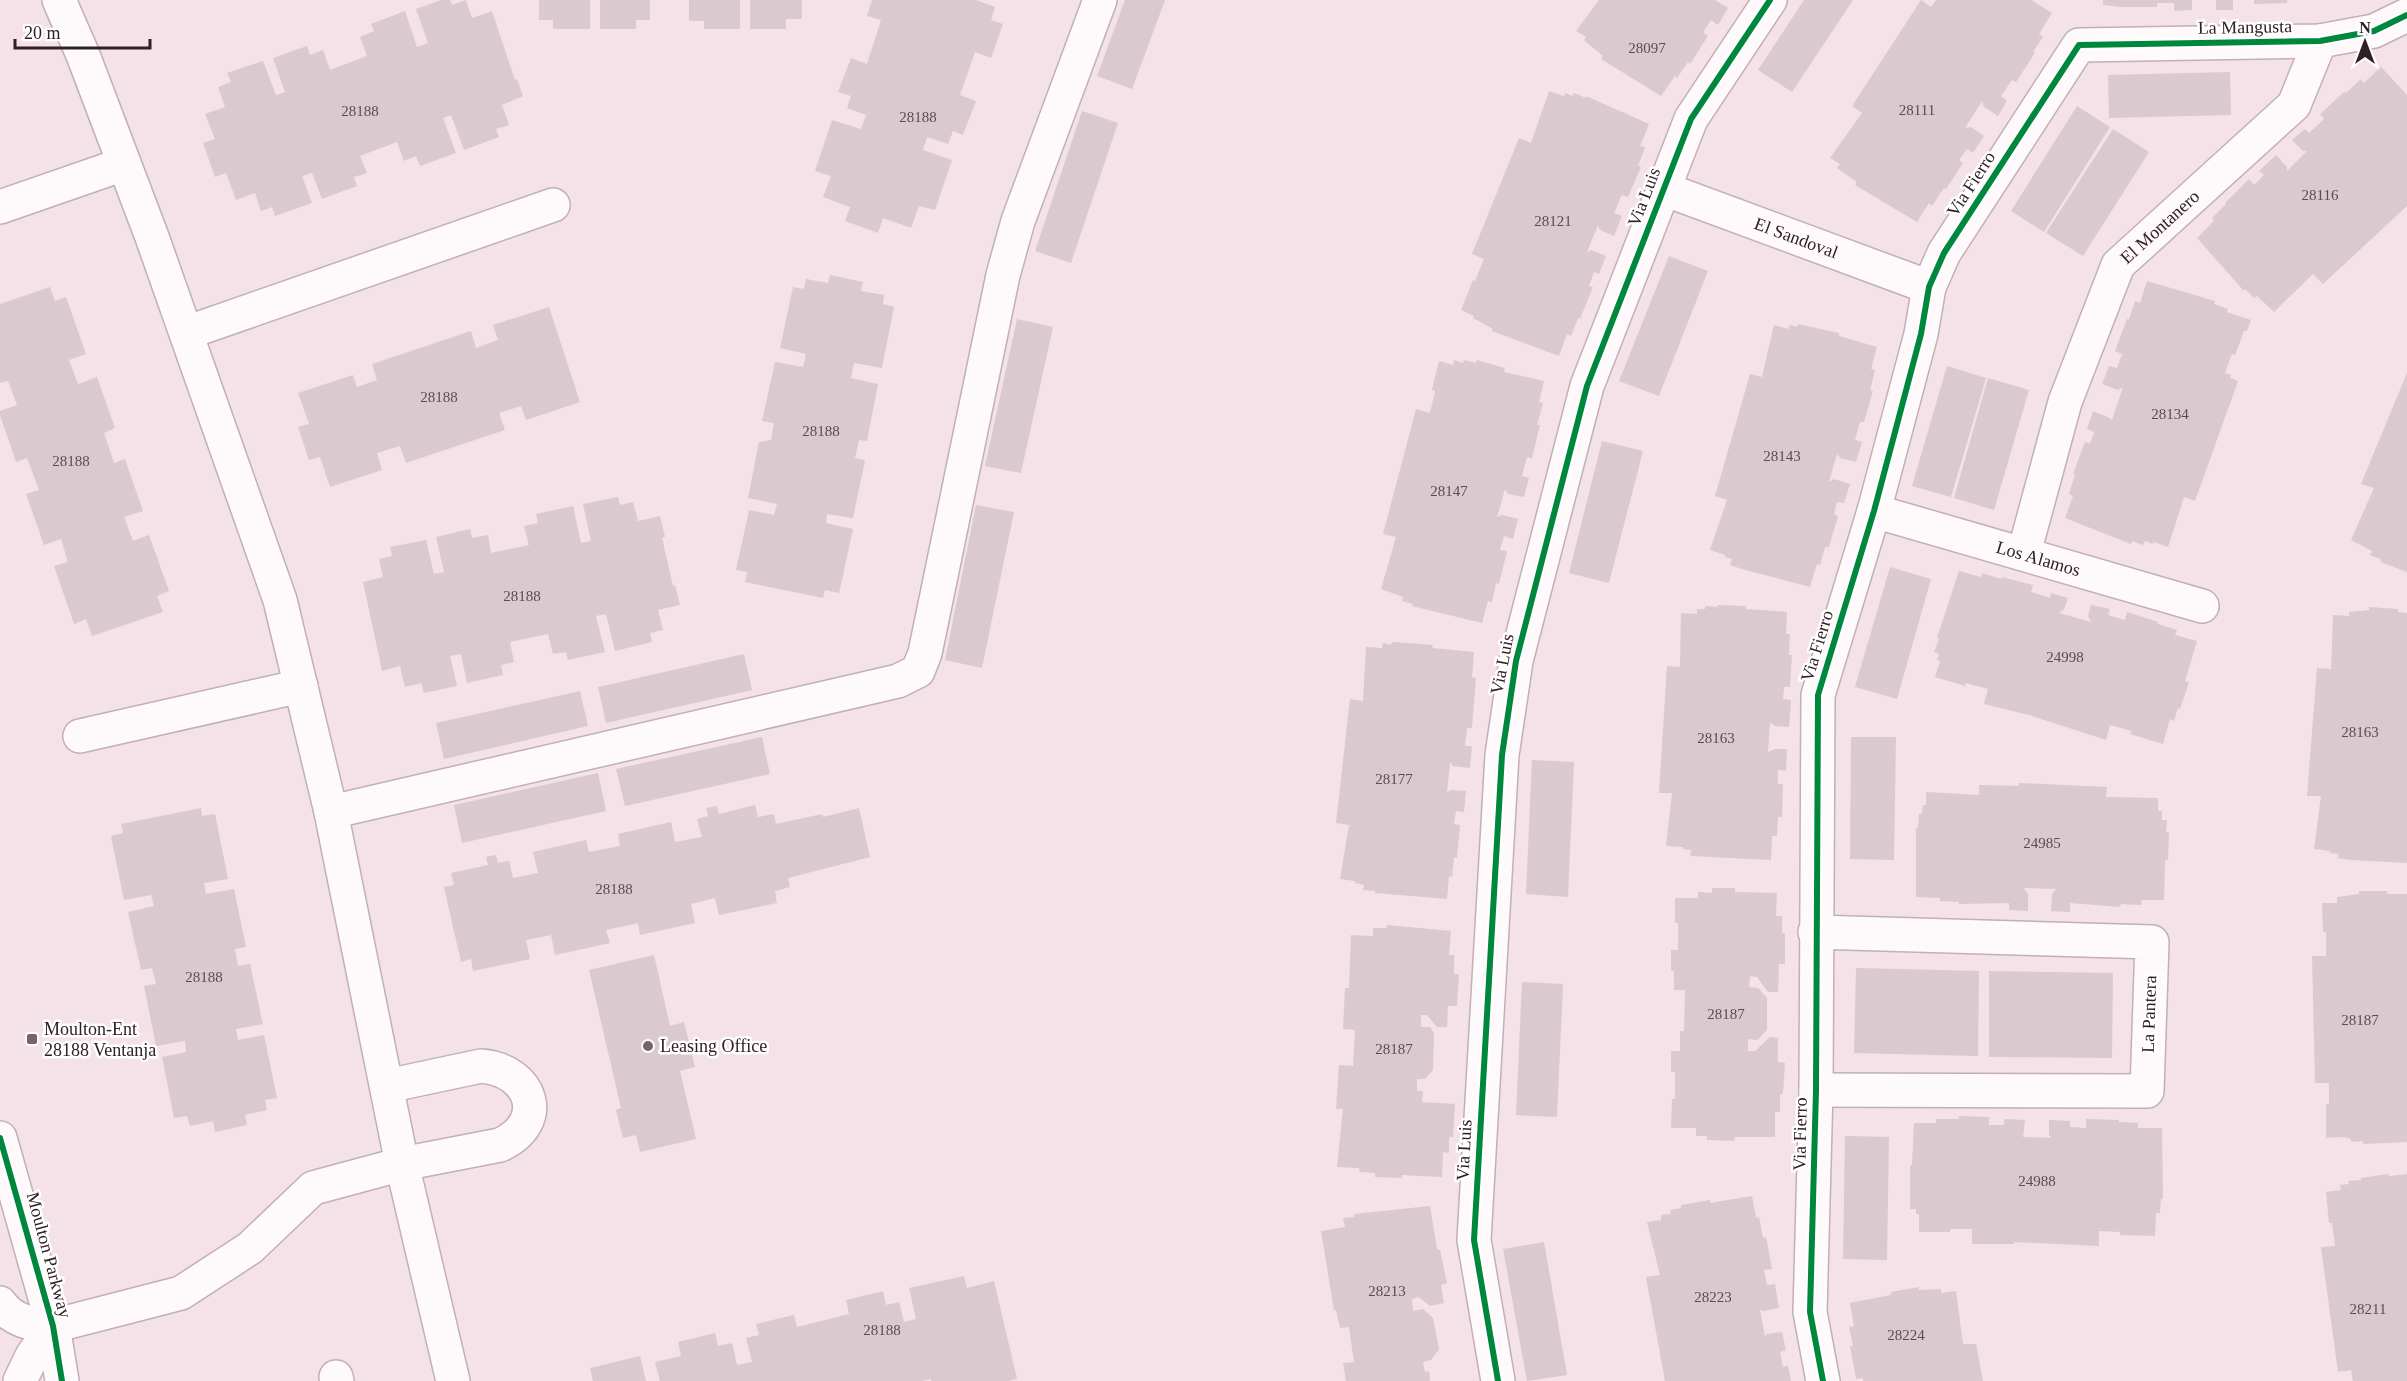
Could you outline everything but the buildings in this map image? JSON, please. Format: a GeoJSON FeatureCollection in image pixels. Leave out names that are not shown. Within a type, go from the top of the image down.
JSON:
{"type":"FeatureCollection","features":[{"type":"Feature","properties":{"kind":"street"},"geometry":{"type":"LineString","coordinates":[[59,0],[83,55],[124,164],[280,600],[331,812],[402,1164],[453,1381]]}},
{"type":"Feature","properties":{"kind":"street"},"geometry":{"type":"LineString","coordinates":[[331,812],[898,681],[918,671],[924,653],[1003,275],[1018,221],[1100,0]]}},
{"type":"Feature","properties":{"kind":"street","name":"Via Luis"},"geometry":{"type":"LineString","coordinates":[[1498,1381],[1474,1240],[1502,755],[1515,661],[1587,386],[1691,119],[1770,0]]}},
{"type":"Feature","properties":{"kind":"street","name":"La Mangusta"},"geometry":{"type":"LineString","coordinates":[[2079,45],[2320,41],[2374,31],[2407,15]]}},
{"type":"Feature","properties":{"kind":"street","name":"El Montanero"},"geometry":{"type":"LineString","coordinates":[[2024,553],[2065,402],[2118,265],[2294,105],[2320,41]]}},
{"type":"Feature","properties":{"kind":"street","name":"Via Fierro"},"geometry":{"type":"LineString","coordinates":[[1823,1381],[1810,1312],[1816,1090],[1818,695],[1874,511],[1921,334],[1929,287],[1944,253],[2079,45]]}},
{"type":"Feature","properties":{"kind":"street"},"geometry":{"type":"LineString","coordinates":[[0,207],[124,164]]}},
{"type":"Feature","properties":{"kind":"street","name":"El Sandoval"},"geometry":{"type":"LineString","coordinates":[[1664,189],[1929,287]]}},
{"type":"Feature","properties":{"kind":"street"},"geometry":{"type":"LineString","coordinates":[[186,333],[553,205]]}},
{"type":"Feature","properties":{"kind":"street","name":"Los Alamos"},"geometry":{"type":"LineString","coordinates":[[1874,511],[2202,606]]}},
{"type":"Feature","properties":{"kind":"street"},"geometry":{"type":"LineString","coordinates":[[80,736],[301,686]]}},
{"type":"Feature","properties":{"kind":"street","name":"La Pantera"},"geometry":{"type":"LineString","coordinates":[[1815,932],[2152,942],[2147,1091],[1816,1090]]}},
{"type":"Feature","properties":{"kind":"street"},"geometry":{"type":"LineString","coordinates":[[0,1303],[4,1309],[24,1323],[53,1326],[181,1293],[250,1248],[314,1188],[402,1164],[500,1145],[513,1139],[524,1125],[530,1106],[525,1088],[513,1076],[497,1067],[481,1066],[387,1086]]}},
{"type":"Feature","properties":{"kind":"street","name":"Moulton Parkway"},"geometry":{"type":"LineString","coordinates":[[0,1138],[53,1326],[62,1381]]}},
{"type":"Feature","properties":{"kind":"street"},"geometry":{"type":"LineString","coordinates":[[20,1381],[32,1356],[53,1326]]}},
{"type":"Feature","properties":{"kind":"cycle path"},"geometry":{"type":"LineString","coordinates":[[1498,1381],[1474,1240],[1502,755],[1516,661],[1587,386],[1691,119],[1770,0]]}},
{"type":"Feature","properties":{"kind":"cycle path"},"geometry":{"type":"LineString","coordinates":[[1823,1381],[1810,1312],[1816,1090],[1818,695],[1874,511],[1921,334],[1929,287],[1944,253],[2079,45],[2320,41],[2374,31],[2407,15]]}},
{"type":"Feature","properties":{"kind":"cycle path"},"geometry":{"type":"LineString","coordinates":[[0,1138],[53,1326],[62,1381]]}},
{"type":"Feature","properties":{"kind":"place","name":"Moulton-Ent 28188 Ventanja"},"geometry":{"type":"Point","coordinates":[32,1039]}},
{"type":"Feature","properties":{"kind":"place","name":"Leasing Office"},"geometry":{"type":"Point","coordinates":[648,1046]}}]}
